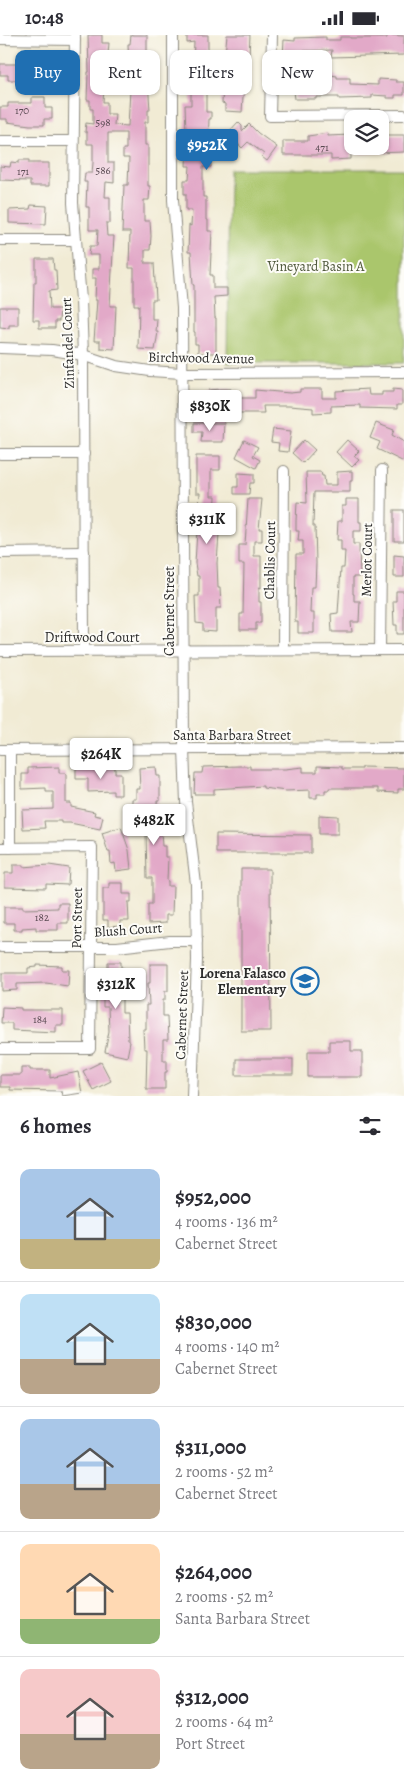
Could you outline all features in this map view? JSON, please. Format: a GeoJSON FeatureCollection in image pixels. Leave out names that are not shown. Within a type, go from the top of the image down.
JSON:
{"type":"FeatureCollection","features":[{"type":"Feature","properties":{"kind":"street","name":"Cabernet Street"},"geometry":{"type":"LineString","coordinates":[[173,35],[173,200],[182,308],[184,749],[186,802],[196,884],[197,941],[192,1096]]}},
{"type":"Feature","properties":{"kind":"street"},"geometry":{"type":"LineString","coordinates":[[272,35],[270,116],[404,115]]}},
{"type":"Feature","properties":{"kind":"street"},"geometry":{"type":"LineString","coordinates":[[0,39],[75,37]]}},
{"type":"Feature","properties":{"kind":"street","name":"Zinfandel Court"},"geometry":{"type":"LineString","coordinates":[[75,37],[73,203],[81,300],[83,355],[84,651]]}},
{"type":"Feature","properties":{"kind":"street"},"geometry":{"type":"LineString","coordinates":[[0,141],[73,141]]}},
{"type":"Feature","properties":{"kind":"street"},"geometry":{"type":"LineString","coordinates":[[0,240],[75,239]]}},
{"type":"Feature","properties":{"kind":"street","name":"Birchwood Avenue"},"geometry":{"type":"LineString","coordinates":[[0,348],[36,349],[83,355],[116,366],[182,373],[404,372]]}},
{"type":"Feature","properties":{"kind":"street"},"geometry":{"type":"LineString","coordinates":[[0,454],[84,454]]}},
{"type":"Feature","properties":{"kind":"street","name":"Merlot Court"},"geometry":{"type":"LineString","coordinates":[[380,650],[382,470]]}},
{"type":"Feature","properties":{"kind":"street","name":"Chablis Court"},"geometry":{"type":"LineString","coordinates":[[278,650],[284,471]]}},
{"type":"Feature","properties":{"kind":"street"},"geometry":{"type":"LineString","coordinates":[[0,553],[84,552]]}},
{"type":"Feature","properties":{"kind":"street","name":"Driftwood Court"},"geometry":{"type":"LineString","coordinates":[[0,651],[404,650]]}},
{"type":"Feature","properties":{"kind":"street","name":"Santa Barbara Street"},"geometry":{"type":"LineString","coordinates":[[5,749],[404,748]]}},
{"type":"Feature","properties":{"kind":"street"},"geometry":{"type":"LineString","coordinates":[[5,749],[5,848]]}},
{"type":"Feature","properties":{"kind":"street","name":"Port Street"},"geometry":{"type":"LineString","coordinates":[[0,1049],[90,1049],[92,847],[5,848]]}},
{"type":"Feature","properties":{"kind":"street","name":"Blush Court"},"geometry":{"type":"LineString","coordinates":[[1,947],[117,947],[170,941],[197,941]]}},
{"type":"Feature","properties":{"kind":"green space","name":"Vineyard Basin A"},"geometry":{"type":"Polygon","coordinates":[[[229,169],[404,169],[404,363],[227,363],[229,169]]]}},
{"type":"Feature","properties":{"kind":"building"},"geometry":{"type":"Polygon","coordinates":[[[88,35],[102,35],[102,43],[109,43],[108,50],[90,50],[90,95],[103,95],[103,102],[107,102],[107,114],[115,114],[114,125],[128,126],[130,95],[149,95],[150,110],[148,110],[148,122],[145,122],[145,145],[148,145],[148,186],[150,186],[149,200],[144,200],[144,221],[150,221],[151,236],[150,250],[145,250],[145,263],[154,263],[156,300],[152,300],[152,319],[157,319],[156,332],[158,332],[155,350],[138,349],[139,305],[134,305],[134,268],[129,268],[130,232],[122,232],[124,185],[128,185],[129,158],[123,158],[123,149],[126,149],[126,133],[108,133],[108,163],[114,163],[114,183],[106,182],[105,197],[110,197],[110,223],[106,223],[107,236],[114,236],[110,306],[116,306],[114,349],[100,348],[100,341],[94,341],[97,300],[95,300],[96,278],[92,278],[92,269],[99,269],[99,255],[89,255],[90,246],[97,246],[98,230],[89,230],[89,207],[86,207],[87,182],[84,182],[85,173],[92,173],[93,163],[93,144],[87,144],[87,132],[85,132],[86,123],[93,124],[93,109],[90,109],[90,100],[87,100],[89,72],[88,35]]]}},
{"type":"Feature","properties":{"kind":"building"},"geometry":{"type":"Polygon","coordinates":[[[131,35],[147,35],[147,50],[128,50],[131,35]]]}},
{"type":"Feature","properties":{"kind":"building"},"geometry":{"type":"Polygon","coordinates":[[[187,35],[208,35],[208,50],[194,50],[194,42],[187,43],[187,35]]]}},
{"type":"Feature","properties":{"kind":"building"},"geometry":{"type":"Polygon","coordinates":[[[227,35],[250,35],[249,50],[225,50],[227,35]]]}},
{"type":"Feature","properties":{"kind":"building"},"geometry":{"type":"Polygon","coordinates":[[[387,35],[404,36],[404,55],[332,57],[332,50],[283,50],[284,40],[295,41],[295,38],[326,37],[326,40],[340,40],[340,37],[387,38],[387,35]]]}},
{"type":"Feature","properties":{"kind":"building"},"geometry":{"type":"Polygon","coordinates":[[[0,64],[15,64],[15,80],[8,80],[8,75],[0,75],[0,64]]]}},
{"type":"Feature","properties":{"kind":"building"},"geometry":{"type":"Polygon","coordinates":[[[332,75],[337,76],[337,78],[350,78],[350,84],[378,85],[378,79],[404,82],[404,95],[395,95],[395,98],[372,95],[372,98],[339,99],[339,97],[316,97],[316,99],[295,99],[294,95],[332,95],[332,75]]]}},
{"type":"Feature","properties":{"kind":"building"},"geometry":{"type":"Polygon","coordinates":[[[191,95],[206,95],[206,112],[211,112],[208,146],[211,146],[211,167],[203,167],[203,197],[206,197],[206,220],[208,220],[208,231],[212,231],[210,275],[213,275],[213,288],[227,288],[227,296],[214,297],[216,353],[198,353],[198,344],[195,344],[194,285],[191,252],[188,252],[189,225],[191,226],[192,210],[186,210],[186,194],[184,194],[184,180],[189,180],[190,166],[186,166],[188,131],[186,131],[185,105],[191,105],[191,95]]]}},
{"type":"Feature","properties":{"kind":"building"},"geometry":{"type":"Polygon","coordinates":[[[222,95],[243,95],[242,112],[225,111],[225,104],[222,103],[222,95]]]}},
{"type":"Feature","properties":{"kind":"building"},"geometry":{"type":"Polygon","coordinates":[[[32,97],[45,97],[45,108],[52,108],[52,119],[44,119],[44,125],[7,122],[7,119],[0,119],[0,107],[8,107],[8,103],[32,103],[32,97]]]}},
{"type":"Feature","properties":{"kind":"building"},"geometry":{"type":"Polygon","coordinates":[[[238,122],[242,126],[242,131],[249,124],[277,147],[267,161],[262,157],[264,154],[248,142],[242,148],[228,133],[238,122]]]}},
{"type":"Feature","properties":{"kind":"building"},"geometry":{"type":"Polygon","coordinates":[[[328,133],[328,136],[344,135],[344,155],[351,155],[351,159],[331,160],[331,155],[283,155],[283,141],[308,141],[308,136],[328,133]]]}},
{"type":"Feature","properties":{"kind":"building"},"geometry":{"type":"Polygon","coordinates":[[[389,135],[404,135],[404,152],[389,153],[389,135]]]}},
{"type":"Feature","properties":{"kind":"building"},"geometry":{"type":"Polygon","coordinates":[[[19,160],[29,160],[29,163],[49,163],[49,186],[30,186],[30,181],[0,180],[0,166],[10,167],[11,162],[19,163],[19,160]]]}},
{"type":"Feature","properties":{"kind":"building"},"geometry":{"type":"Polygon","coordinates":[[[31,205],[47,206],[46,224],[9,223],[9,210],[30,209],[31,205]]]}},
{"type":"Feature","properties":{"kind":"building"},"geometry":{"type":"Polygon","coordinates":[[[36,259],[53,259],[54,270],[56,270],[57,290],[49,291],[50,309],[60,309],[59,321],[55,321],[55,328],[39,328],[39,320],[33,320],[36,259]]]}},
{"type":"Feature","properties":{"kind":"building"},"geometry":{"type":"Polygon","coordinates":[[[0,307],[18,307],[18,325],[9,325],[9,328],[0,327],[0,307]]]}},
{"type":"Feature","properties":{"kind":"building"},"geometry":{"type":"Polygon","coordinates":[[[231,389],[231,396],[238,396],[238,398],[255,398],[255,390],[290,393],[300,392],[300,389],[322,389],[322,398],[336,398],[336,391],[368,389],[369,395],[382,395],[382,392],[393,392],[393,389],[402,390],[402,405],[397,405],[397,409],[360,408],[360,405],[331,406],[331,412],[313,413],[313,408],[289,406],[263,406],[264,413],[222,413],[222,411],[197,410],[197,393],[209,393],[209,390],[231,389]]]}},
{"type":"Feature","properties":{"kind":"building"},"geometry":{"type":"Polygon","coordinates":[[[194,423],[224,423],[223,442],[201,442],[202,432],[194,432],[194,423]]]}},
{"type":"Feature","properties":{"kind":"building"},"geometry":{"type":"Polygon","coordinates":[[[376,423],[394,430],[392,435],[404,442],[404,462],[377,449],[380,442],[370,438],[376,423]]]}},
{"type":"Feature","properties":{"kind":"building"},"geometry":{"type":"Polygon","coordinates":[[[273,429],[291,431],[288,452],[278,451],[279,443],[271,442],[273,429]]]}},
{"type":"Feature","properties":{"kind":"building"},"geometry":{"type":"Polygon","coordinates":[[[244,440],[258,447],[253,456],[260,460],[256,468],[236,457],[244,440]]]}},
{"type":"Feature","properties":{"kind":"building"},"geometry":{"type":"Polygon","coordinates":[[[304,440],[315,450],[303,463],[292,453],[304,440]]]}},
{"type":"Feature","properties":{"kind":"building"},"geometry":{"type":"Polygon","coordinates":[[[347,440],[359,451],[354,456],[359,460],[352,467],[336,452],[347,440]]]}},
{"type":"Feature","properties":{"kind":"building"},"geometry":{"type":"Polygon","coordinates":[[[196,456],[220,456],[220,470],[211,470],[211,496],[216,496],[215,519],[220,519],[217,563],[221,608],[216,608],[216,632],[203,631],[203,624],[196,623],[195,596],[199,596],[199,576],[197,576],[195,563],[197,531],[195,531],[195,519],[200,493],[196,493],[196,456]]]}},
{"type":"Feature","properties":{"kind":"building"},"geometry":{"type":"Polygon","coordinates":[[[352,471],[350,492],[314,492],[313,526],[315,526],[316,563],[315,587],[311,587],[310,613],[314,613],[314,633],[298,633],[298,622],[295,622],[296,554],[303,554],[303,541],[298,541],[299,531],[296,531],[296,521],[297,502],[307,503],[306,472],[321,472],[322,476],[324,476],[325,485],[337,485],[337,472],[352,471]]]}},
{"type":"Feature","properties":{"kind":"building"},"geometry":{"type":"Polygon","coordinates":[[[238,473],[254,474],[254,483],[250,483],[249,494],[234,494],[234,487],[238,487],[238,473]]]}},
{"type":"Feature","properties":{"kind":"building"},"geometry":{"type":"Polygon","coordinates":[[[248,499],[262,499],[259,529],[262,529],[262,541],[254,541],[254,556],[261,556],[259,602],[261,602],[261,623],[256,623],[256,630],[240,630],[240,614],[243,614],[244,564],[239,564],[239,545],[245,545],[248,499]]]}},
{"type":"Feature","properties":{"kind":"building"},"geometry":{"type":"Polygon","coordinates":[[[346,499],[359,499],[361,531],[353,531],[353,544],[359,544],[360,577],[353,577],[353,594],[354,601],[360,601],[359,622],[351,622],[352,632],[332,632],[331,614],[338,613],[341,568],[344,568],[345,551],[341,551],[341,540],[337,540],[338,521],[342,521],[342,506],[346,506],[346,499]]]}},
{"type":"Feature","properties":{"kind":"building"},"geometry":{"type":"Polygon","coordinates":[[[394,510],[404,510],[404,541],[394,541],[394,510]]]}},
{"type":"Feature","properties":{"kind":"building"},"geometry":{"type":"Polygon","coordinates":[[[394,555],[404,556],[404,577],[394,577],[394,555]]]}},
{"type":"Feature","properties":{"kind":"building"},"geometry":{"type":"Polygon","coordinates":[[[396,591],[404,591],[404,634],[397,634],[397,625],[394,625],[393,601],[396,601],[396,591]]]}},
{"type":"Feature","properties":{"kind":"building"},"geometry":{"type":"Polygon","coordinates":[[[250,766],[250,769],[303,767],[303,772],[317,772],[317,766],[342,767],[342,769],[362,769],[362,767],[404,768],[404,789],[398,789],[398,793],[378,792],[378,788],[329,788],[329,790],[325,790],[325,794],[317,794],[317,798],[310,798],[310,790],[286,791],[263,788],[263,786],[214,789],[214,794],[194,794],[195,773],[202,773],[203,767],[250,766]]]}},
{"type":"Feature","properties":{"kind":"building"},"geometry":{"type":"Polygon","coordinates":[[[59,767],[59,773],[66,773],[66,803],[71,803],[71,807],[95,812],[94,815],[103,817],[100,829],[61,823],[61,821],[44,821],[45,828],[23,829],[22,810],[53,809],[53,792],[46,792],[46,788],[22,789],[22,774],[28,774],[28,768],[59,767]]]}},
{"type":"Feature","properties":{"kind":"building"},"geometry":{"type":"Polygon","coordinates":[[[102,767],[115,767],[115,773],[121,773],[121,795],[113,795],[113,791],[88,792],[88,779],[76,779],[76,768],[102,769],[102,767]]]}},
{"type":"Feature","properties":{"kind":"building"},"geometry":{"type":"Polygon","coordinates":[[[156,767],[157,776],[160,776],[160,801],[157,801],[158,823],[165,822],[165,832],[161,832],[162,846],[165,846],[165,857],[168,857],[168,886],[173,886],[172,915],[166,915],[166,923],[148,924],[148,904],[152,904],[152,878],[147,878],[146,832],[142,832],[142,808],[132,808],[132,799],[136,799],[136,789],[140,789],[139,768],[156,767]]]}},
{"type":"Feature","properties":{"kind":"building"},"geometry":{"type":"Polygon","coordinates":[[[319,815],[338,816],[338,834],[319,834],[319,815]]]}},
{"type":"Feature","properties":{"kind":"building"},"geometry":{"type":"Polygon","coordinates":[[[121,827],[129,850],[131,869],[116,871],[115,863],[111,864],[110,852],[108,852],[102,833],[121,827]]]}},
{"type":"Feature","properties":{"kind":"building"},"geometry":{"type":"Polygon","coordinates":[[[216,834],[311,835],[311,853],[216,853],[216,834]]]}},
{"type":"Feature","properties":{"kind":"building"},"geometry":{"type":"Polygon","coordinates":[[[13,865],[23,865],[23,867],[49,865],[69,868],[68,885],[46,884],[46,888],[5,887],[5,873],[13,873],[13,865]]]}},
{"type":"Feature","properties":{"kind":"building"},"geometry":{"type":"Polygon","coordinates":[[[241,869],[270,869],[271,1031],[241,1031],[241,869]]]}},
{"type":"Feature","properties":{"kind":"building"},"geometry":{"type":"Polygon","coordinates":[[[109,883],[123,883],[123,894],[131,894],[131,902],[128,902],[129,921],[120,921],[120,926],[108,927],[108,920],[103,920],[103,888],[109,888],[109,883]]]}},
{"type":"Feature","properties":{"kind":"building"},"geometry":{"type":"Polygon","coordinates":[[[58,903],[68,903],[68,923],[58,923],[58,930],[36,930],[36,927],[14,930],[14,923],[4,923],[4,907],[23,907],[23,909],[58,908],[58,903]]]}},
{"type":"Feature","properties":{"kind":"building"},"geometry":{"type":"Polygon","coordinates":[[[108,962],[121,962],[121,968],[124,968],[122,1013],[127,1013],[128,1041],[130,1042],[127,1057],[105,1052],[109,1031],[108,1007],[103,1007],[103,971],[108,971],[108,962]]]}},
{"type":"Feature","properties":{"kind":"building"},"geometry":{"type":"Polygon","coordinates":[[[150,964],[168,964],[168,991],[165,991],[165,1000],[163,1000],[163,1016],[167,1016],[168,1040],[163,1040],[163,1060],[167,1060],[165,1089],[146,1089],[147,1049],[144,1049],[143,1029],[146,1029],[146,1005],[149,1005],[148,983],[150,983],[150,964]]]}},
{"type":"Feature","properties":{"kind":"building"},"geometry":{"type":"Polygon","coordinates":[[[37,965],[62,966],[62,970],[69,970],[68,986],[46,983],[17,984],[17,990],[2,991],[2,973],[28,973],[28,968],[37,967],[37,965]]]}},
{"type":"Feature","properties":{"kind":"building"},"geometry":{"type":"Polygon","coordinates":[[[2,1007],[21,1008],[21,1010],[63,1010],[63,1025],[56,1025],[56,1032],[12,1030],[12,1023],[1,1023],[2,1007]]]}},
{"type":"Feature","properties":{"kind":"building"},"geometry":{"type":"Polygon","coordinates":[[[329,1041],[351,1041],[351,1051],[362,1051],[362,1077],[308,1077],[308,1051],[329,1051],[329,1041]]]}},
{"type":"Feature","properties":{"kind":"building"},"geometry":{"type":"Polygon","coordinates":[[[236,1059],[293,1059],[293,1075],[236,1075],[236,1059]]]}},
{"type":"Feature","properties":{"kind":"building"},"geometry":{"type":"Polygon","coordinates":[[[101,1062],[111,1081],[93,1090],[83,1071],[101,1062]]]}},
{"type":"Feature","properties":{"kind":"building"},"geometry":{"type":"Polygon","coordinates":[[[21,1067],[30,1067],[30,1070],[50,1070],[50,1078],[78,1072],[82,1093],[62,1096],[61,1091],[10,1090],[10,1087],[0,1087],[0,1075],[21,1075],[21,1067]]]}},
{"type":"Feature","properties":{"kind":"place","name":"Lorena Falasco Elementary"},"geometry":{"type":"Point","coordinates":[305,981]}}]}
